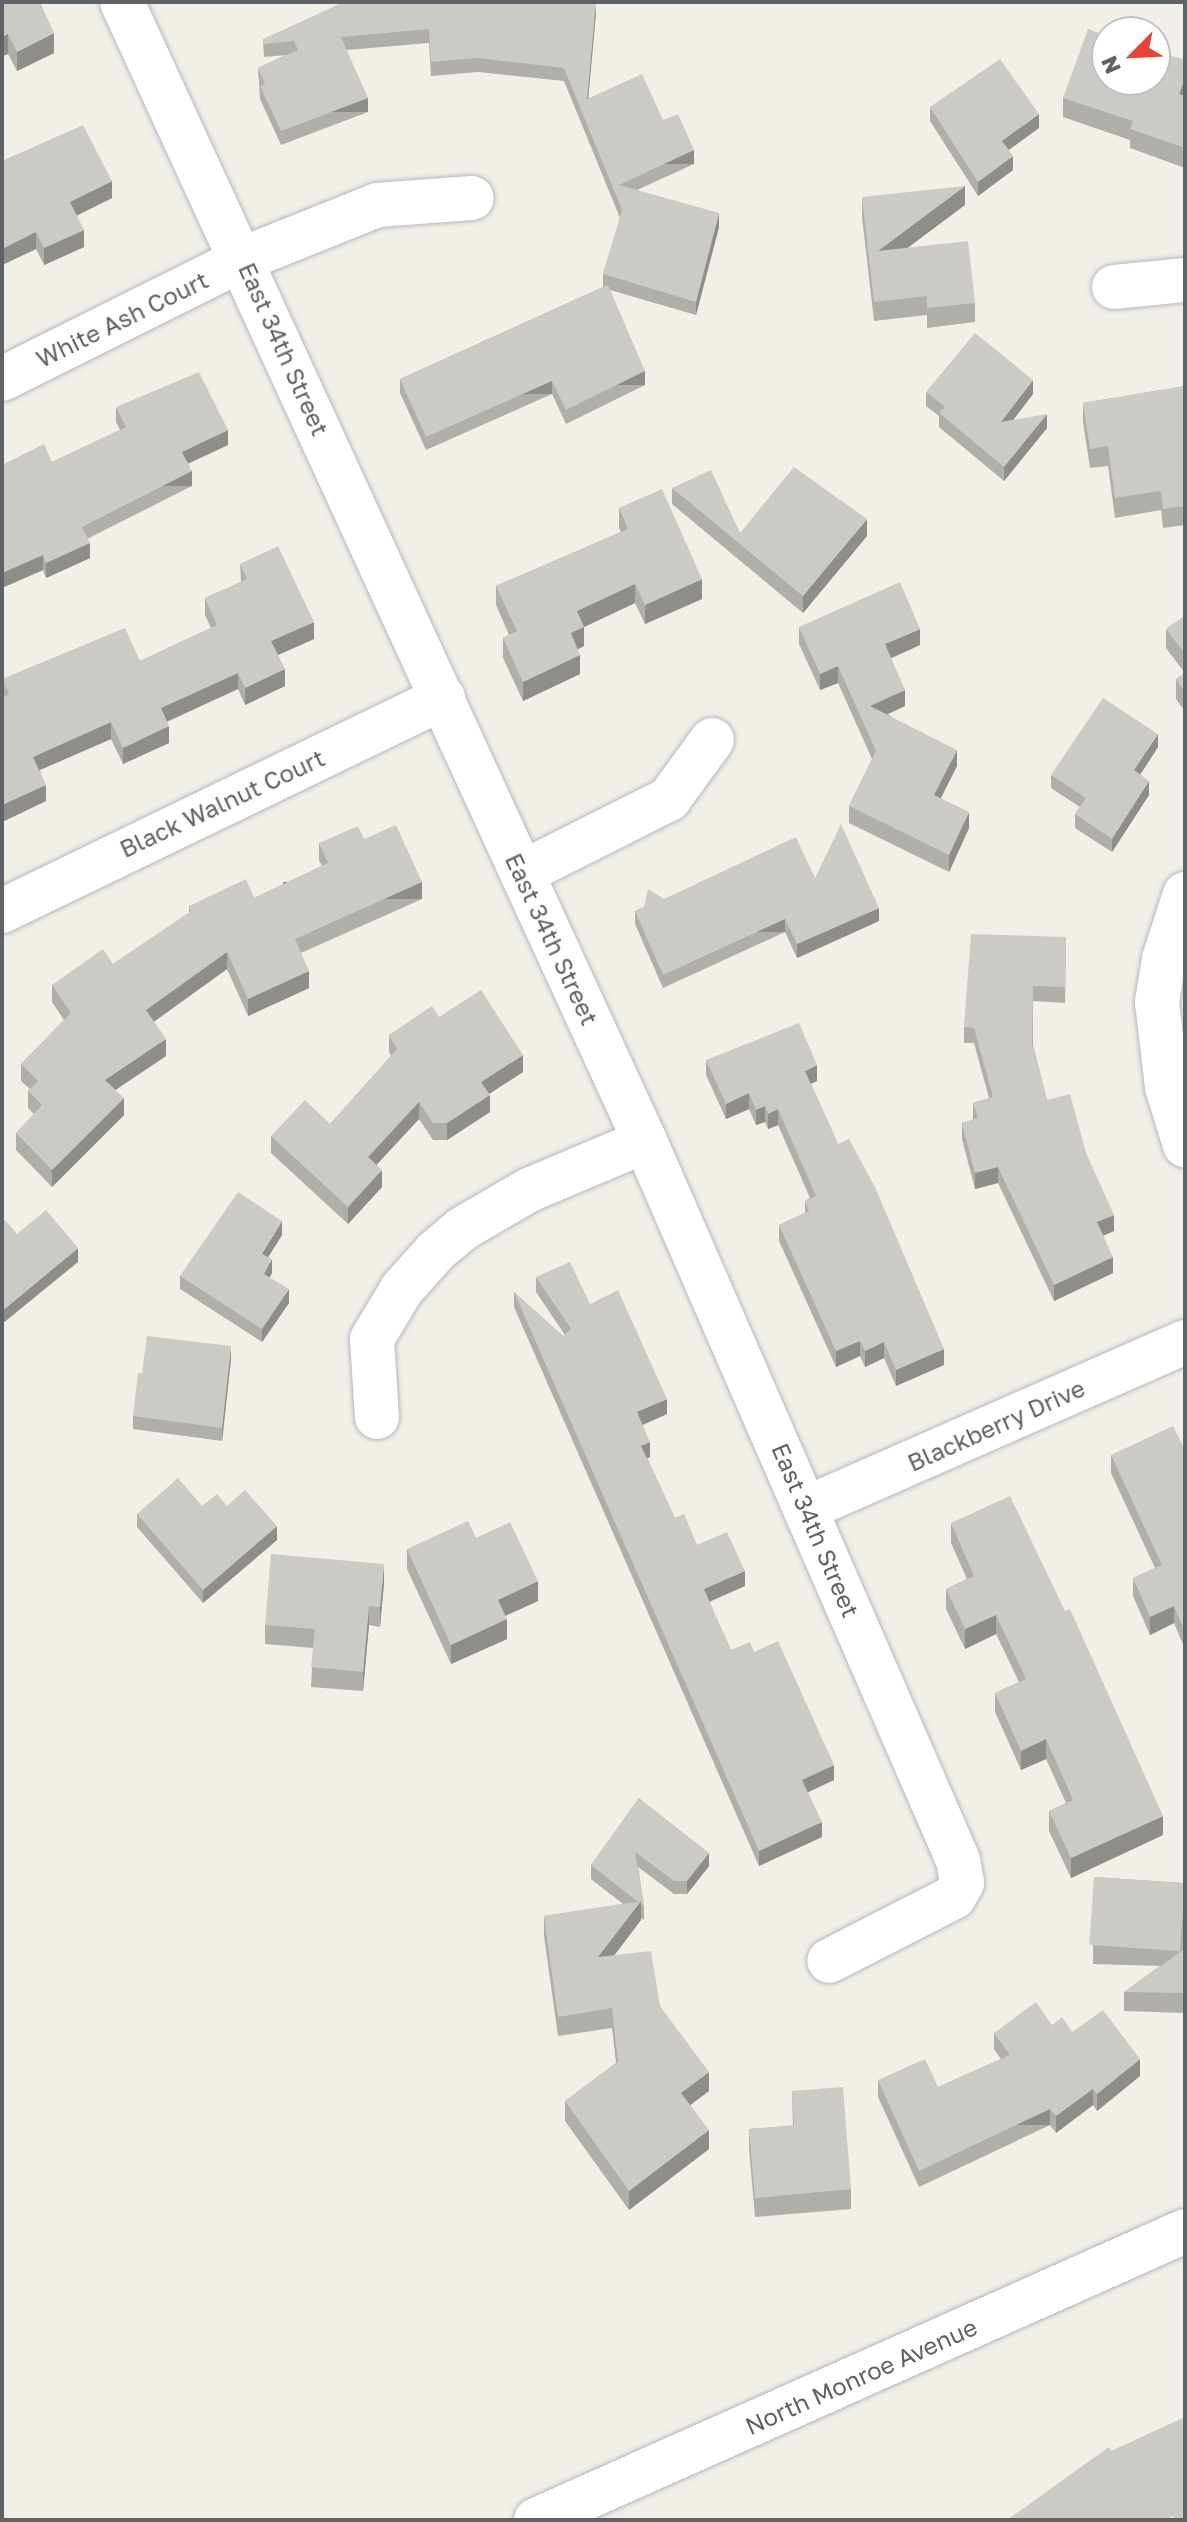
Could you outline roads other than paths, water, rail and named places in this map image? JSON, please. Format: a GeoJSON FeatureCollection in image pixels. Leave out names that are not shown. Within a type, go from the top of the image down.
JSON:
{"type":"FeatureCollection","features":[{"type":"Feature","properties":{"kind":"street","name":"East 34th Street"},"geometry":{"type":"LineString","coordinates":[[122,2],[243,259],[645,1141],[958,1860],[962,1883],[954,1897],[937,1910],[829,1961]]}},
{"type":"Feature","properties":{"kind":"street","name":"White Ash Court"},"geometry":{"type":"LineString","coordinates":[[2,379],[243,259],[377,205],[472,198]]}},
{"type":"Feature","properties":{"kind":"street"},"geometry":{"type":"LineString","coordinates":[[1114,287],[1185,280]]}},
{"type":"Feature","properties":{"kind":"street","name":"Black Walnut Court"},"geometry":{"type":"LineString","coordinates":[[2,911],[443,698]]}},
{"type":"Feature","properties":{"kind":"street"},"geometry":{"type":"LineString","coordinates":[[522,873],[669,799],[712,740]]}},
{"type":"Feature","properties":{"kind":"street"},"geometry":{"type":"LineString","coordinates":[[1185,894],[1164,959],[1157,1002],[1167,1087],[1185,1145]]}},
{"type":"Feature","properties":{"kind":"street"},"geometry":{"type":"LineString","coordinates":[[377,1417],[372,1339],[402,1289],[436,1251],[462,1229],[529,1190],[645,1141]]}},
{"type":"Feature","properties":{"kind":"street","name":"Blackberry Drive"},"geometry":{"type":"LineString","coordinates":[[807,1508],[1185,1342]]}},
{"type":"Feature","properties":{"kind":"street","name":"North Monroe Avenue"},"geometry":{"type":"LineString","coordinates":[[536,2520],[1185,2231]]}}]}
